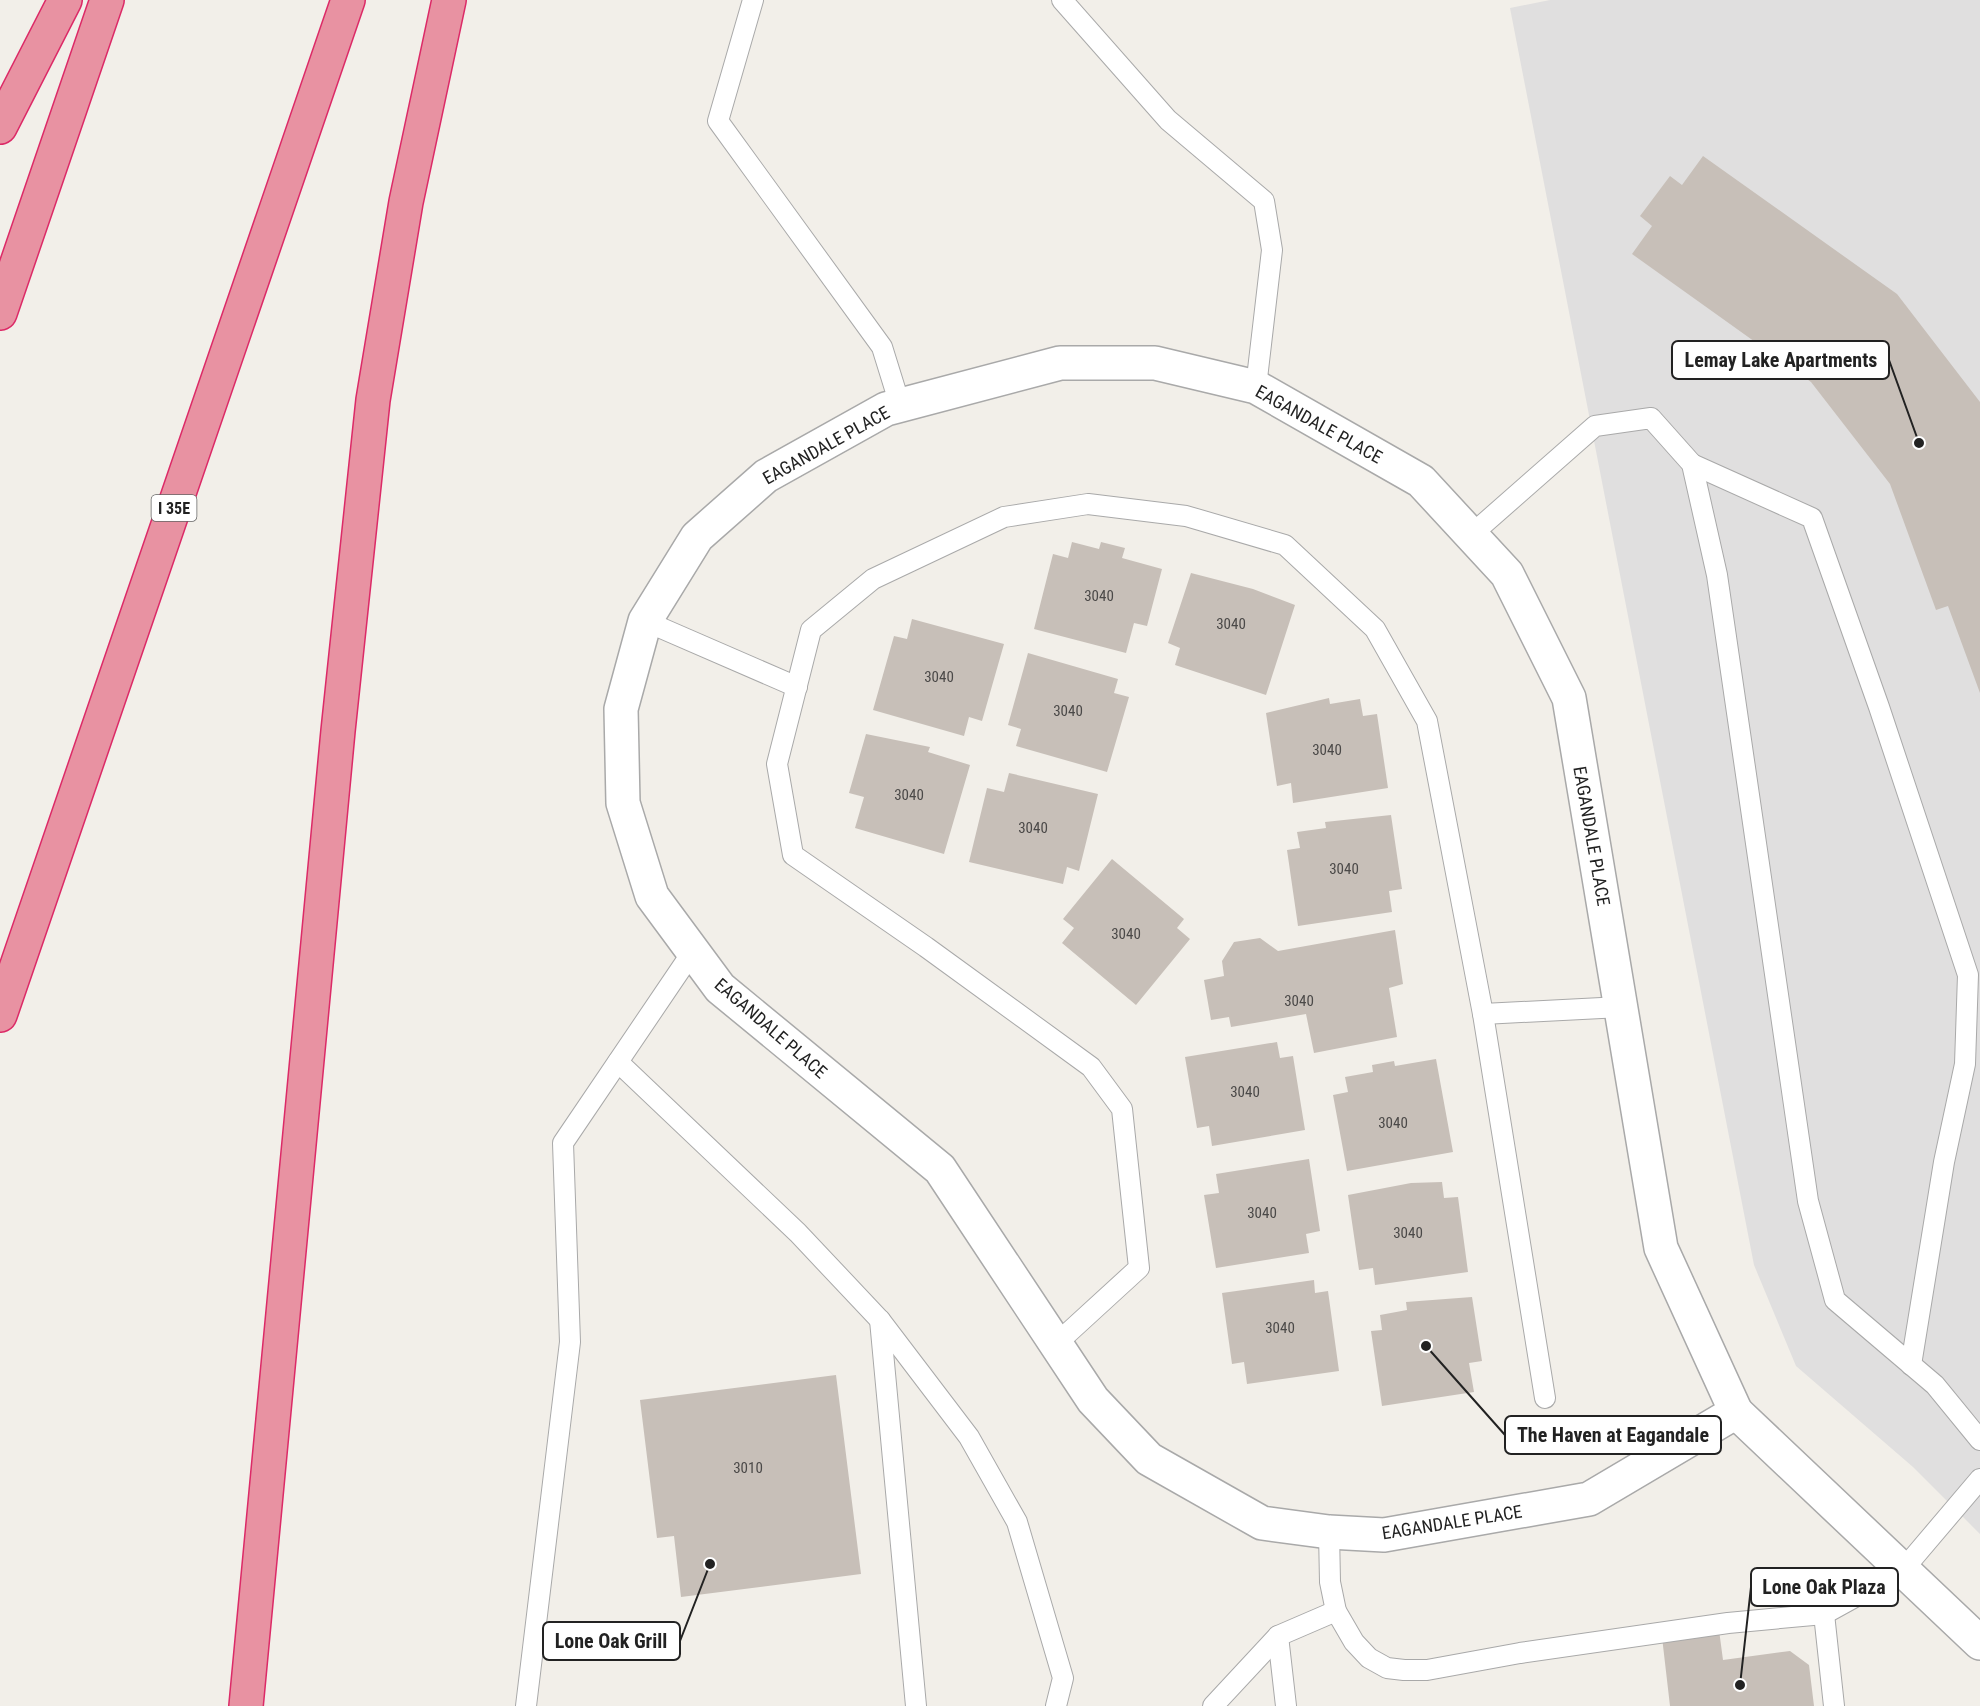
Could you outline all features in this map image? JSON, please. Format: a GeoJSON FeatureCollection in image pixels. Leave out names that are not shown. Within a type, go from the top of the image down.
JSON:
{"type":"FeatureCollection","features":[{"type":"Feature","properties":{"kind":"highway"},"geometry":{"type":"LineString","coordinates":[[0,127],[65,0]]}},
{"type":"Feature","properties":{"kind":"highway"},"geometry":{"type":"LineString","coordinates":[[0,313],[107,0]]}},
{"type":"Feature","properties":{"kind":"highway","name":"I 35E"},"geometry":{"type":"LineString","coordinates":[[0,1015],[348,0]]}},
{"type":"Feature","properties":{"kind":"highway"},"geometry":{"type":"LineString","coordinates":[[246,1706],[338,731],[374,400],[406,202],[449,0]]}},
{"type":"Feature","properties":{"kind":"street","name":"EAGANDALE PLACE"},"geometry":{"type":"LineString","coordinates":[[1736,1412],[1589,1499],[1384,1535],[1329,1532],[1262,1523],[1149,1459],[1093,1400],[940,1169],[720,988],[652,896],[623,803],[621,709],[645,621],[697,537],[766,476],[886,409],[1060,363],[1155,363],[1256,387],[1421,481],[1507,574],[1569,698],[1661,1248],[1736,1412],[1980,1643]]}},
{"type":"Feature","properties":{"kind":"lane"},"geometry":{"type":"LineString","coordinates":[[753,0],[718,121],[882,347],[900,405]]}},
{"type":"Feature","properties":{"kind":"lane"},"geometry":{"type":"LineString","coordinates":[[1062,0],[1168,120],[1264,201],[1272,250],[1256,387]]}},
{"type":"Feature","properties":{"kind":"lane"},"geometry":{"type":"LineString","coordinates":[[1471,535],[1595,426],[1651,418],[1692,464],[1812,518],[1879,707],[1968,975],[1965,1064],[1944,1162],[1911,1365]]}},
{"type":"Feature","properties":{"kind":"lane"},"geometry":{"type":"LineString","coordinates":[[1692,464],[1717,575],[1808,1201],[1835,1300],[1935,1385],[1980,1440]]}},
{"type":"Feature","properties":{"kind":"lane"},"geometry":{"type":"LineString","coordinates":[[1056,1344],[1139,1268],[1122,1109],[1091,1067],[926,947],[793,855],[777,764],[811,630],[873,579],[1004,517],[1088,504],[1186,516],[1285,545],[1375,629],[1427,722],[1483,1014],[1545,1398]]}},
{"type":"Feature","properties":{"kind":"lane"},"geometry":{"type":"LineString","coordinates":[[645,621],[797,687]]}},
{"type":"Feature","properties":{"kind":"lane"},"geometry":{"type":"LineString","coordinates":[[526,1706],[570,1342],[563,1143],[693,951]]}},
{"type":"Feature","properties":{"kind":"lane"},"geometry":{"type":"LineString","coordinates":[[1483,1014],[1621,1007]]}},
{"type":"Feature","properties":{"kind":"lane"},"geometry":{"type":"LineString","coordinates":[[618,1062],[798,1233],[880,1320],[969,1437],[1017,1522],[1063,1678],[1056,1706]]}},
{"type":"Feature","properties":{"kind":"lane"},"geometry":{"type":"LineString","coordinates":[[880,1320],[916,1706]]}},
{"type":"Feature","properties":{"kind":"lane"},"geometry":{"type":"LineString","coordinates":[[1329,1532],[1330,1582],[1336,1611],[1354,1642],[1369,1658],[1387,1668],[1427,1670],[1520,1653],[1728,1623],[1824,1614],[1902,1571],[1980,1479]]}},
{"type":"Feature","properties":{"kind":"lane"},"geometry":{"type":"LineString","coordinates":[[1213,1706],[1278,1636],[1336,1611]]}},
{"type":"Feature","properties":{"kind":"lane"},"geometry":{"type":"LineString","coordinates":[[1824,1614],[1834,1706]]}},
{"type":"Feature","properties":{"kind":"lane"},"geometry":{"type":"LineString","coordinates":[[1278,1636],[1286,1706]]}},
{"type":"Feature","properties":{"kind":"shaded area"},"geometry":{"type":"Polygon","coordinates":[[[1550,0],[1980,0],[1980,1534],[1913,1467],[1796,1366],[1754,1265],[1510,8],[1550,0]]]}},
{"type":"Feature","properties":{"kind":"building"},"geometry":{"type":"Polygon","coordinates":[[[1703,156],[1897,294],[1980,402],[1980,693],[1948,606],[1936,610],[1890,484],[1811,382],[1632,254],[1652,226],[1640,216],[1670,176],[1682,185],[1703,156]]]}},
{"type":"Feature","properties":{"kind":"building"},"geometry":{"type":"Polygon","coordinates":[[[1072,542],[1099,549],[1101,542],[1125,548],[1122,558],[1162,569],[1147,626],[1134,623],[1126,653],[1034,629],[1053,554],[1068,558],[1072,542]]]}},
{"type":"Feature","properties":{"kind":"building"},"geometry":{"type":"Polygon","coordinates":[[[1191,573],[1253,589],[1295,605],[1266,695],[1175,665],[1180,648],[1168,643],[1191,573]]]}},
{"type":"Feature","properties":{"kind":"building"},"geometry":{"type":"Polygon","coordinates":[[[912,619],[1004,644],[982,721],[969,717],[964,736],[873,710],[894,636],[907,639],[912,619]]]}},
{"type":"Feature","properties":{"kind":"building"},"geometry":{"type":"Polygon","coordinates":[[[1028,653],[1118,679],[1114,693],[1129,697],[1107,772],[1016,746],[1021,729],[1008,725],[1028,653]]]}},
{"type":"Feature","properties":{"kind":"building"},"geometry":{"type":"Polygon","coordinates":[[[1329,698],[1330,704],[1360,699],[1363,716],[1377,714],[1388,788],[1293,803],[1291,783],[1277,786],[1266,713],[1329,698]]]}},
{"type":"Feature","properties":{"kind":"building"},"geometry":{"type":"Polygon","coordinates":[[[866,734],[930,747],[928,752],[970,765],[944,854],[855,828],[864,797],[849,793],[866,734]]]}},
{"type":"Feature","properties":{"kind":"building"},"geometry":{"type":"Polygon","coordinates":[[[1009,773],[1098,794],[1079,871],[1067,867],[1063,884],[969,862],[987,788],[1004,792],[1009,773]]]}},
{"type":"Feature","properties":{"kind":"building"},"geometry":{"type":"Polygon","coordinates":[[[1391,815],[1402,889],[1389,891],[1392,912],[1298,926],[1287,850],[1300,848],[1297,832],[1326,828],[1325,822],[1391,815]]]}},
{"type":"Feature","properties":{"kind":"building"},"geometry":{"type":"Polygon","coordinates":[[[1112,859],[1184,919],[1177,928],[1190,939],[1136,1005],[1062,943],[1074,928],[1063,919],[1112,859]]]}},
{"type":"Feature","properties":{"kind":"building"},"geometry":{"type":"Polygon","coordinates":[[[1395,930],[1403,984],[1389,988],[1397,1037],[1314,1053],[1306,1014],[1231,1027],[1229,1017],[1211,1020],[1204,980],[1224,976],[1222,961],[1234,942],[1260,938],[1278,951],[1395,930]]]}},
{"type":"Feature","properties":{"kind":"building"},"geometry":{"type":"Polygon","coordinates":[[[1277,1042],[1280,1058],[1293,1056],[1305,1130],[1212,1146],[1209,1126],[1197,1128],[1185,1057],[1277,1042]]]}},
{"type":"Feature","properties":{"kind":"building"},"geometry":{"type":"Polygon","coordinates":[[[1436,1059],[1453,1152],[1347,1171],[1333,1095],[1348,1092],[1345,1077],[1373,1072],[1372,1065],[1394,1061],[1395,1066],[1436,1059]]]}},
{"type":"Feature","properties":{"kind":"building"},"geometry":{"type":"Polygon","coordinates":[[[1309,1159],[1320,1231],[1306,1234],[1309,1253],[1216,1268],[1204,1195],[1219,1193],[1216,1174],[1309,1159]]]}},
{"type":"Feature","properties":{"kind":"building"},"geometry":{"type":"Polygon","coordinates":[[[1442,1182],[1444,1198],[1458,1197],[1468,1272],[1375,1285],[1373,1268],[1359,1270],[1348,1195],[1411,1183],[1442,1182]]]}},
{"type":"Feature","properties":{"kind":"building"},"geometry":{"type":"Polygon","coordinates":[[[1314,1280],[1315,1293],[1328,1291],[1339,1371],[1247,1384],[1244,1362],[1232,1364],[1222,1293],[1314,1280]]]}},
{"type":"Feature","properties":{"kind":"building"},"geometry":{"type":"Polygon","coordinates":[[[1472,1297],[1482,1361],[1469,1363],[1474,1392],[1382,1406],[1371,1331],[1382,1330],[1380,1315],[1407,1310],[1406,1302],[1472,1297]]]}},
{"type":"Feature","properties":{"kind":"building"},"geometry":{"type":"Polygon","coordinates":[[[836,1375],[861,1574],[681,1597],[674,1536],[657,1538],[640,1400],[836,1375]]]}},
{"type":"Feature","properties":{"kind":"building"},"geometry":{"type":"Polygon","coordinates":[[[1719,1630],[1723,1660],[1790,1651],[1809,1665],[1814,1706],[1670,1706],[1662,1637],[1719,1630]]]}},
{"type":"Feature","properties":{"kind":"place","name":"Lemay Lake Apartments"},"geometry":{"type":"Point","coordinates":[1919,443]}},
{"type":"Feature","properties":{"kind":"place","name":"The Haven at Eagandale"},"geometry":{"type":"Point","coordinates":[1426,1346]}},
{"type":"Feature","properties":{"kind":"place","name":"Lone Oak Grill"},"geometry":{"type":"Point","coordinates":[710,1564]}},
{"type":"Feature","properties":{"kind":"place","name":"Lone Oak Plaza"},"geometry":{"type":"Point","coordinates":[1740,1685]}}]}
